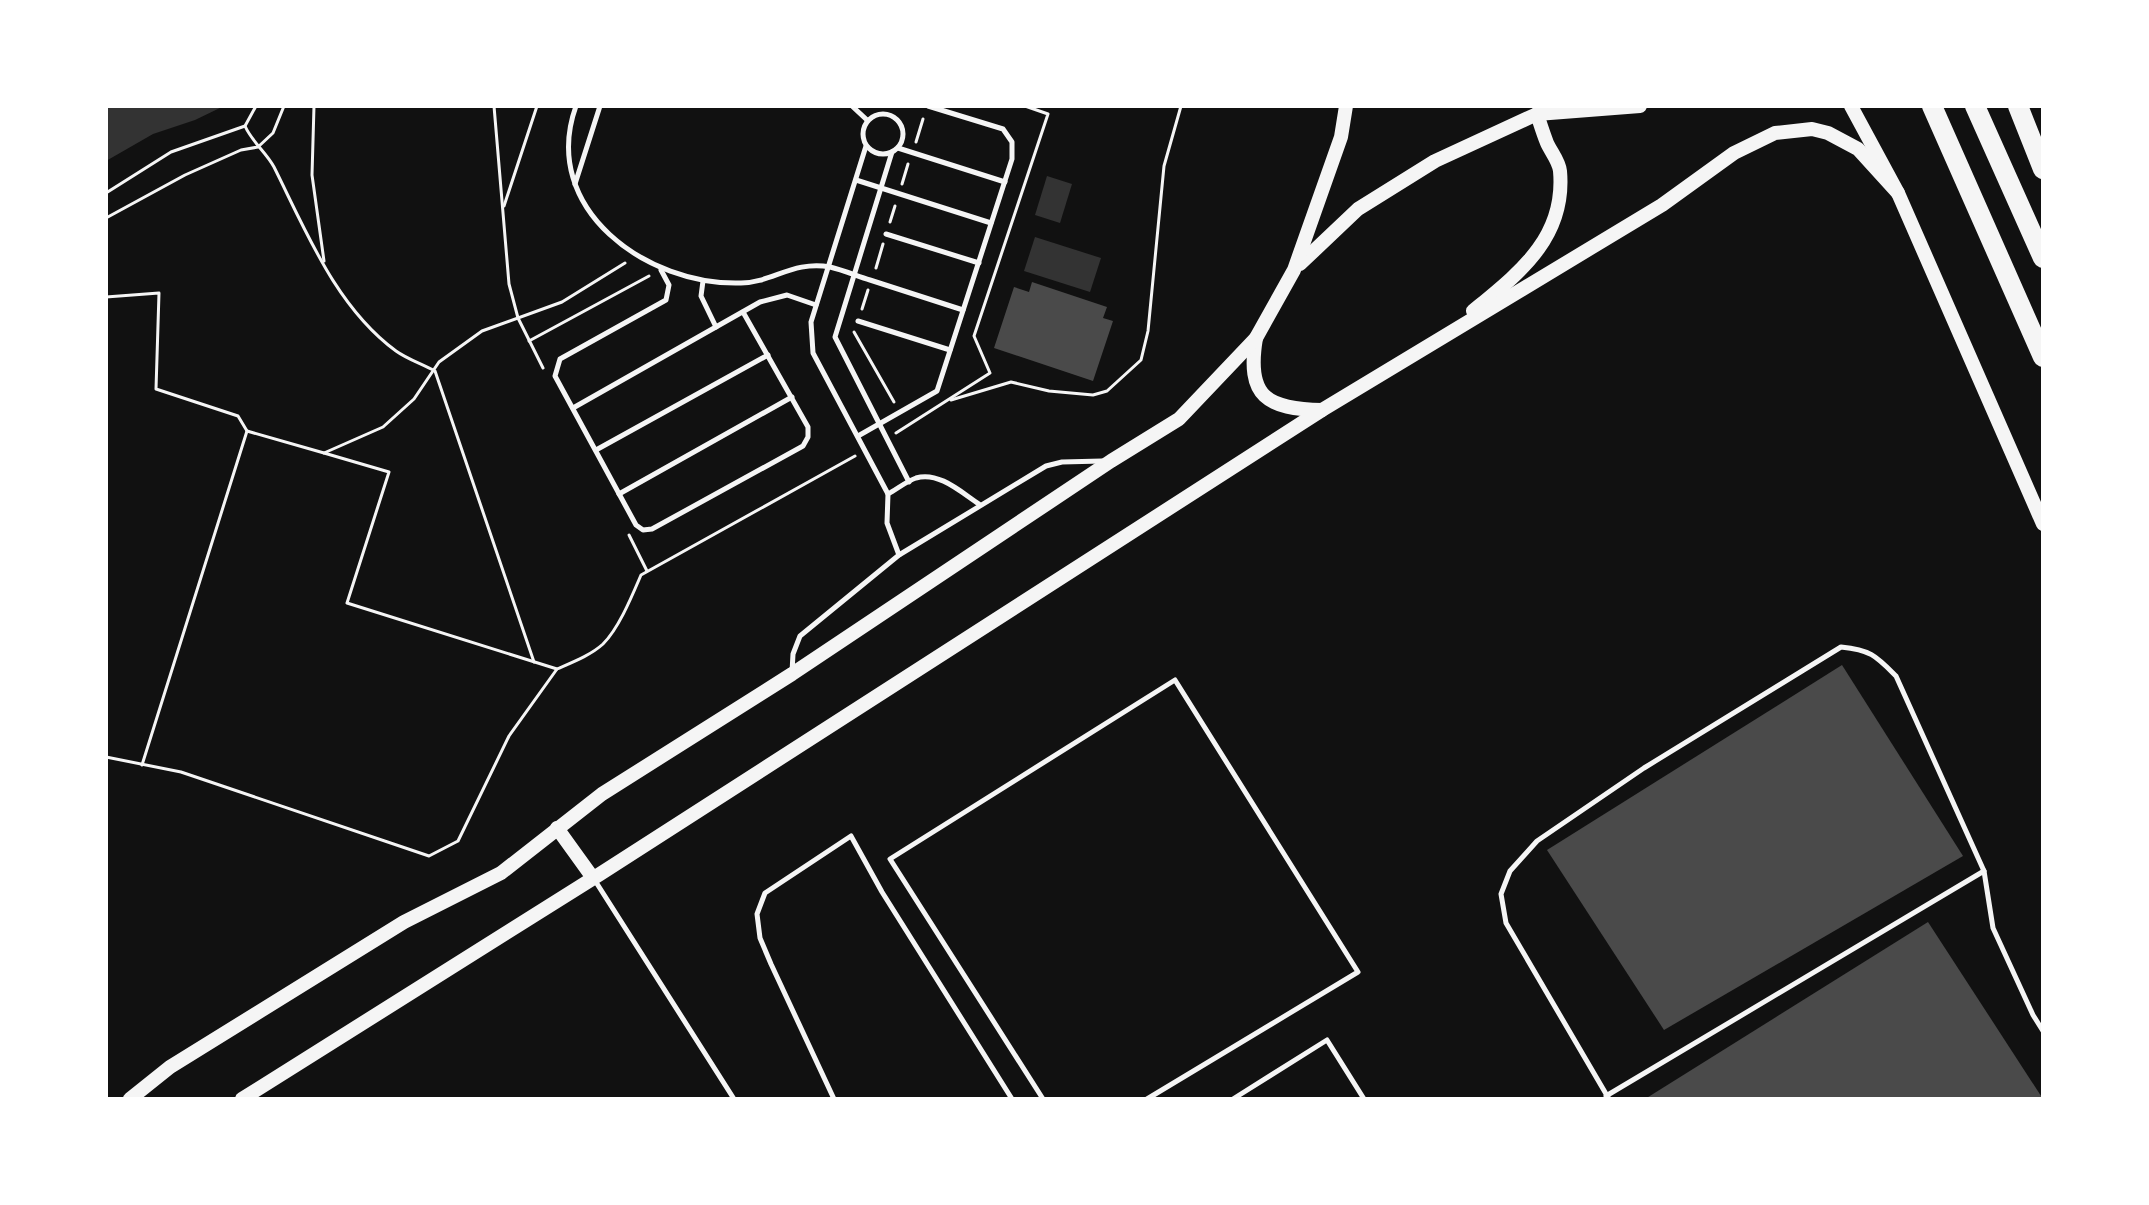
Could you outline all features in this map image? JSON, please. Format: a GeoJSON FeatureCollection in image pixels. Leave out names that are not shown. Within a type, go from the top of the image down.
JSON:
{"type":"FeatureCollection","features":[{"type":"Feature","properties":{"kind":"highway"},"geometry":{"type":"LineString","coordinates":[[1932,106],[2043,357]]}},
{"type":"Feature","properties":{"kind":"highway"},"geometry":{"type":"LineString","coordinates":[[1975,106],[2043,258]]}},
{"type":"Feature","properties":{"kind":"highway"},"geometry":{"type":"LineString","coordinates":[[2018,106],[2043,169]]}},
{"type":"Feature","properties":{"kind":"main road"},"geometry":{"type":"LineString","coordinates":[[130,1099],[170,1067],[404,922],[501,873],[602,794],[792,674],[1179,419],[1256,338],[1294,270],[1341,137],[1346,106]]}},
{"type":"Feature","properties":{"kind":"main road"},"geometry":{"type":"LineString","coordinates":[[1429,346],[1531,260],[1547,239],[1558,210],[1560,168],[1537,114],[1520,106]]}},
{"type":"Feature","properties":{"kind":"main road"},"geometry":{"type":"LineString","coordinates":[[1294,270],[1324,238],[1358,209],[1435,161],[1537,114],[1640,106]]}},
{"type":"Feature","properties":{"kind":"main road"},"geometry":{"type":"LineString","coordinates":[[1851,106],[1898,193],[2043,524]]}},
{"type":"Feature","properties":{"kind":"main road"},"geometry":{"type":"LineString","coordinates":[[242,1099],[593,878],[1322,410],[1662,205],[1734,153],[1775,133],[1812,129],[1828,133],[1858,149],[1898,193]]}},
{"type":"Feature","properties":{"kind":"main road"},"geometry":{"type":"LineString","coordinates":[[1256,338],[1252,363],[1257,383],[1265,397],[1279,405],[1322,410]]}},
{"type":"Feature","properties":{"kind":"main road"},"geometry":{"type":"LineString","coordinates":[[557,828],[593,878]]}},
{"type":"Feature","properties":{"kind":"lane"},"geometry":{"type":"LineString","coordinates":[[576,106],[568,128],[570,168],[584,204],[608,232],[634,255],[661,270],[703,281],[744,284],[795,267],[828,267],[963,310]]}},
{"type":"Feature","properties":{"kind":"lane"},"geometry":{"type":"LineString","coordinates":[[575,184],[600,106]]}},
{"type":"Feature","properties":{"kind":"lane"},"geometry":{"type":"LineString","coordinates":[[852,106],[867,120]]}},
{"type":"Feature","properties":{"kind":"lane"},"geometry":{"type":"LineString","coordinates":[[887,113],[889,106]]}},
{"type":"Feature","properties":{"kind":"lane"},"geometry":{"type":"LineString","coordinates":[[858,436],[937,391],[1012,159],[1012,142],[1003,129],[928,106]]}},
{"type":"Feature","properties":{"kind":"lane"},"geometry":{"type":"LineString","coordinates":[[899,555],[887,523],[888,494],[813,353],[811,322],[866,146],[862,133],[867,120],[887,113],[894,116],[902,127],[903,135],[881,188],[835,337],[909,482]]}},
{"type":"Feature","properties":{"kind":"lane"},"geometry":{"type":"LineString","coordinates":[[866,146],[878,154],[895,150],[912,152],[1005,182]]}},
{"type":"Feature","properties":{"kind":"lane"},"geometry":{"type":"LineString","coordinates":[[856,180],[991,223]]}},
{"type":"Feature","properties":{"kind":"lane"},"geometry":{"type":"LineString","coordinates":[[886,234],[979,263]]}},
{"type":"Feature","properties":{"kind":"lane"},"geometry":{"type":"LineString","coordinates":[[661,270],[669,285],[666,300],[560,359],[555,376],[636,525],[643,530],[652,529],[803,446],[808,437],[808,427],[743,312]]}},
{"type":"Feature","properties":{"kind":"lane"},"geometry":{"type":"LineString","coordinates":[[703,281],[701,296],[716,327]]}},
{"type":"Feature","properties":{"kind":"lane"},"geometry":{"type":"LineString","coordinates":[[573,408],[760,302],[787,295],[816,305]]}},
{"type":"Feature","properties":{"kind":"lane"},"geometry":{"type":"LineString","coordinates":[[858,321],[950,350]]}},
{"type":"Feature","properties":{"kind":"lane"},"geometry":{"type":"LineString","coordinates":[[596,450],[768,355]]}},
{"type":"Feature","properties":{"kind":"lane"},"geometry":{"type":"LineString","coordinates":[[619,494],[792,397]]}},
{"type":"Feature","properties":{"kind":"lane"},"geometry":{"type":"LineString","coordinates":[[792,674],[793,654],[800,636],[899,555],[1046,466],[1062,462],[1111,461]]}},
{"type":"Feature","properties":{"kind":"lane"},"geometry":{"type":"LineString","coordinates":[[888,494],[916,478],[928,477],[941,480],[979,504]]}},
{"type":"Feature","properties":{"kind":"lane"},"geometry":{"type":"LineString","coordinates":[[1984,871],[1608,1097],[1506,923],[1501,894],[1510,871],[1537,841],[1632,776],[1841,647],[1864,649],[1880,659],[1896,676],[1984,871],[1993,928],[2043,1031]]}},
{"type":"Feature","properties":{"kind":"lane"},"geometry":{"type":"LineString","coordinates":[[1043,1099],[890,859],[1175,680],[1358,972],[1147,1099]]}},
{"type":"Feature","properties":{"kind":"lane"},"geometry":{"type":"LineString","coordinates":[[834,1099],[760,938],[757,914],[765,893],[851,836],[882,892],[1012,1099]]}},
{"type":"Feature","properties":{"kind":"lane"},"geometry":{"type":"LineString","coordinates":[[593,878],[734,1099]]}},
{"type":"Feature","properties":{"kind":"lane"},"geometry":{"type":"LineString","coordinates":[[1233,1099],[1327,1040],[1364,1099]]}},
{"type":"Feature","properties":{"kind":"path"},"geometry":{"type":"LineString","coordinates":[[106,193],[171,152],[245,126],[256,106]]}},
{"type":"Feature","properties":{"kind":"path"},"geometry":{"type":"LineString","coordinates":[[106,218],[185,175],[241,150],[258,147],[273,133],[284,106]]}},
{"type":"Feature","properties":{"kind":"path"},"geometry":{"type":"LineString","coordinates":[[314,106],[312,175],[325,264]]}},
{"type":"Feature","properties":{"kind":"path"},"geometry":{"type":"LineString","coordinates":[[494,106],[509,284],[518,318]]}},
{"type":"Feature","properties":{"kind":"path"},"geometry":{"type":"LineString","coordinates":[[502,210],[537,106]]}},
{"type":"Feature","properties":{"kind":"path"},"geometry":{"type":"LineString","coordinates":[[900,412],[854,332],[928,106]]}},
{"type":"Feature","properties":{"kind":"path"},"geometry":{"type":"LineString","coordinates":[[886,438],[990,373],[974,336],[1048,114],[1025,106]]}},
{"type":"Feature","properties":{"kind":"path"},"geometry":{"type":"LineString","coordinates":[[944,403],[1011,382],[1093,395],[1107,391],[1141,360],[1148,331],[1164,166],[1181,106]]}},
{"type":"Feature","properties":{"kind":"path"},"geometry":{"type":"LineString","coordinates":[[245,126],[271,161],[312,244],[353,309],[396,352],[435,371],[534,663]]}},
{"type":"Feature","properties":{"kind":"path"},"geometry":{"type":"LineString","coordinates":[[324,453],[383,427],[414,399],[439,362],[482,331],[562,302],[619,268],[634,255]]}},
{"type":"Feature","properties":{"kind":"path"},"geometry":{"type":"LineString","coordinates":[[529,341],[661,270]]}},
{"type":"Feature","properties":{"kind":"path"},"geometry":{"type":"LineString","coordinates":[[106,297],[159,293],[156,389],[238,416],[247,431],[389,472],[347,603],[557,669]]}},
{"type":"Feature","properties":{"kind":"path"},"geometry":{"type":"LineString","coordinates":[[142,765],[247,431]]}},
{"type":"Feature","properties":{"kind":"path"},"geometry":{"type":"LineString","coordinates":[[106,757],[181,772],[429,856],[458,841],[509,736],[557,669],[579,660],[604,643],[629,604],[641,575],[865,450]]}},
{"type":"Feature","properties":{"kind":"shaded area"},"geometry":{"type":"Polygon","coordinates":[[[106,106],[224,106],[153,134],[106,161],[106,106]]]}},
{"type":"Feature","properties":{"kind":"shaded area"},"geometry":{"type":"Polygon","coordinates":[[[1047,176],[1072,184],[1060,223],[1035,215],[1047,176]]]}},
{"type":"Feature","properties":{"kind":"shaded area"},"geometry":{"type":"Polygon","coordinates":[[[1035,237],[1101,258],[1090,292],[1024,271],[1035,237]]]}},
{"type":"Feature","properties":{"kind":"building"},"geometry":{"type":"Polygon","coordinates":[[[1032,282],[1107,307],[1103,318],[1113,321],[1093,381],[994,348],[1014,287],[1029,292],[1032,282]]]}},
{"type":"Feature","properties":{"kind":"building"},"geometry":{"type":"Polygon","coordinates":[[[1842,665],[1963,856],[1664,1030],[1547,850],[1842,665]]]}},
{"type":"Feature","properties":{"kind":"building"},"geometry":{"type":"Polygon","coordinates":[[[1928,922],[2043,1099],[1645,1099],[1928,922]]]}}]}
